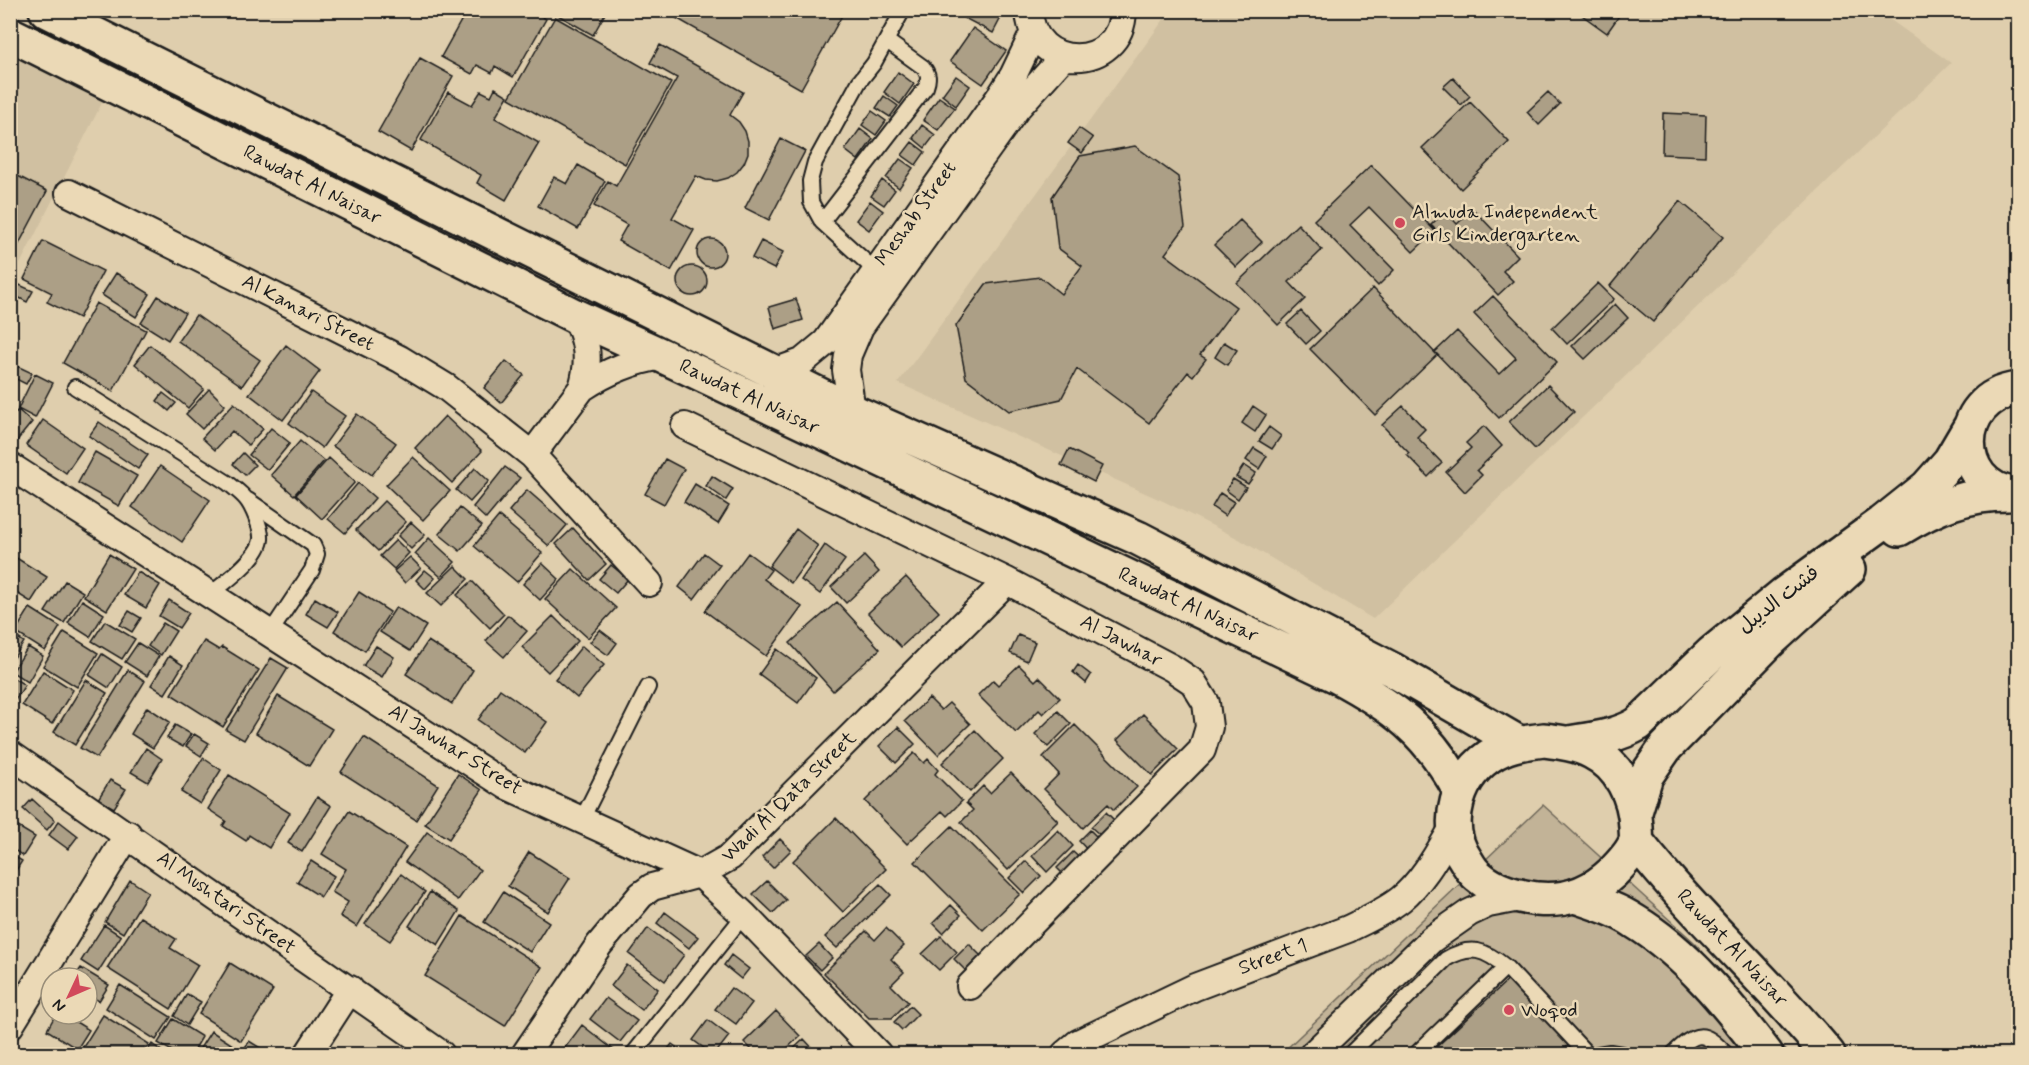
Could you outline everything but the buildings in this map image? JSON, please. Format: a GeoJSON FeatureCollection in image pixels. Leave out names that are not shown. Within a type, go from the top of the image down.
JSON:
{"type":"FeatureCollection","features":[{"type":"Feature","properties":{"kind":"street","name":"Rawdat Al Naisar"},"geometry":{"type":"LineString","coordinates":[[46,10],[81,21],[852,411],[1138,538],[1391,669],[1519,743]]}},
{"type":"Feature","properties":{"kind":"street"},"geometry":{"type":"LineString","coordinates":[[1029,16],[1041,43],[1064,56],[1077,58],[1090,56],[1112,42],[1119,30],[1123,10]]}},
{"type":"Feature","properties":{"kind":"street","name":"Meshab Street"},"geometry":{"type":"LineString","coordinates":[[774,372],[802,362],[826,342],[1013,76],[1029,16]]}},
{"type":"Feature","properties":{"kind":"street","name":"Rawdat Al Naisar"},"geometry":{"type":"LineString","coordinates":[[10,34],[575,316],[1335,675],[1370,694],[1399,714],[1426,740],[1446,764],[1460,791]]}},
{"type":"Feature","properties":{"kind":"street","name":"Meshab Street"},"geometry":{"type":"LineString","coordinates":[[852,411],[847,363],[860,327],[1017,108],[1064,56]]}},
{"type":"Feature","properties":{"kind":"street","name":"Al Kanari Street"},"geometry":{"type":"LineString","coordinates":[[69,193],[400,359],[446,387],[532,455],[649,583]]}},
{"type":"Feature","properties":{"kind":"street"},"geometry":{"type":"LineString","coordinates":[[575,316],[585,339],[587,351],[588,364],[582,388]]}},
{"type":"Feature","properties":{"kind":"street"},"geometry":{"type":"LineString","coordinates":[[532,455],[582,388],[620,366],[641,359],[663,356]]}},
{"type":"Feature","properties":{"kind":"street","name":"فشت الديبل"},"geometry":{"type":"LineString","coordinates":[[1569,743],[1625,732],[1638,724],[1712,653],[1784,594],[1882,523],[1927,487],[1950,461],[1975,414],[1983,404],[2007,390],[2019,389]]}},
{"type":"Feature","properties":{"kind":"street","name":"Al Jawhar"},"geometry":{"type":"LineString","coordinates":[[685,426],[1007,581],[1173,668],[1193,682],[1206,703],[1209,727],[1202,750],[970,986]]}},
{"type":"Feature","properties":{"kind":"street"},"geometry":{"type":"LineString","coordinates":[[1970,427],[1969,455],[1975,468],[1994,488],[2013,494]]}},
{"type":"Feature","properties":{"kind":"street","name":"Al Jawhar Street"},"geometry":{"type":"LineString","coordinates":[[10,466],[507,786],[700,874],[744,915],[878,1054]]}},
{"type":"Feature","properties":{"kind":"street","name":"فشت الديبل"},"geometry":{"type":"LineString","coordinates":[[1636,826],[1646,776],[1666,747],[1770,641],[1824,590],[1898,530],[1923,514],[1972,496],[2013,494]]}},
{"type":"Feature","properties":{"kind":"street","name":"Wadi Al Qata Street"},"geometry":{"type":"LineString","coordinates":[[525,1054],[599,945],[641,895],[652,887],[700,874],[730,857],[1007,581]]}},
{"type":"Feature","properties":{"kind":"street"},"geometry":{"type":"LineString","coordinates":[[1544,740],[1569,743],[1593,752],[1613,767],[1627,788],[1636,826],[1621,865],[1600,884],[1575,896],[1550,900],[1499,891],[1476,875],[1461,853],[1454,826],[1455,808],[1460,791],[1474,769],[1495,753],[1519,743],[1544,740]]}},
{"type":"Feature","properties":{"kind":"street","name":"Al Mushtari Street"},"geometry":{"type":"LineString","coordinates":[[10,754],[441,1054]]}},
{"type":"Feature","properties":{"kind":"street","name":"Street 1"},"geometry":{"type":"LineString","coordinates":[[1065,1054],[1078,1043],[1195,987],[1370,919],[1401,899],[1409,891],[1428,869],[1454,826]]}},
{"type":"Feature","properties":{"kind":"street","name":"Rawdat Al Naisar"},"geometry":{"type":"LineString","coordinates":[[1636,826],[1673,886],[1765,982],[1828,1054]]}},
{"type":"Feature","properties":{"kind":"street"},"geometry":{"type":"LineString","coordinates":[[10,1026],[128,834]]}},
{"type":"Feature","properties":{"kind":"street"},"geometry":{"type":"LineString","coordinates":[[1575,896],[1632,919],[1658,937],[1681,957],[1714,992],[1766,1054]]}},
{"type":"Feature","properties":{"kind":"street"},"geometry":{"type":"LineString","coordinates":[[1313,1054],[1432,939],[1451,924],[1488,904],[1525,897]]}},
{"type":"Feature","properties":{"kind":"street"},"geometry":{"type":"LineString","coordinates":[[308,1054],[350,989]]}},
{"type":"Feature","properties":{"kind":"lane"},"geometry":{"type":"LineString","coordinates":[[876,271],[822,222],[811,202],[810,181],[815,162],[859,82],[874,63],[903,10]]}},
{"type":"Feature","properties":{"kind":"lane"},"geometry":{"type":"LineString","coordinates":[[822,222],[929,81],[923,67],[887,41]]}},
{"type":"Feature","properties":{"kind":"lane"},"geometry":{"type":"LineString","coordinates":[[75,387],[228,483],[247,500],[313,545],[317,554],[312,570],[270,633]]}},
{"type":"Feature","properties":{"kind":"lane"},"geometry":{"type":"LineString","coordinates":[[211,594],[255,553],[261,539],[257,521],[247,500]]}},
{"type":"Feature","properties":{"kind":"lane"},"geometry":{"type":"LineString","coordinates":[[582,819],[648,687]]}},
{"type":"Feature","properties":{"kind":"lane"},"geometry":{"type":"LineString","coordinates":[[633,1054],[744,915]]}},
{"type":"Feature","properties":{"kind":"lane"},"geometry":{"type":"LineString","coordinates":[[1350,1054],[1446,959],[1468,950],[1491,955],[1506,967],[1587,1054]]}},
{"type":"Feature","properties":{"kind":"lane"},"geometry":{"type":"LineString","coordinates":[[1416,1054],[1506,967]]}},
{"type":"Feature","properties":{"kind":"lane"},"geometry":{"type":"LineString","coordinates":[[1673,1054],[1693,1036],[1702,1035],[1711,1038],[1726,1054]]}},
{"type":"Feature","properties":{"kind":"lane"},"geometry":{"type":"LineString","coordinates":[[1598,1054],[1610,1052],[1622,1054]]}},
{"type":"Feature","properties":{"kind":"shaded area","name":"Almuda Independent Girls Kindergarten"},"geometry":{"type":"Polygon","coordinates":[[[1170,11],[1878,11],[1951,63],[1373,619],[1239,539],[1163,501],[898,383],[1170,11]]]}},
{"type":"Feature","properties":{"kind":"shaded area"},"geometry":{"type":"Polygon","coordinates":[[[11,47],[107,93],[11,282],[11,47]]]}},
{"type":"Feature","properties":{"kind":"shaded area"},"geometry":{"type":"Polygon","coordinates":[[[1543,805],[1695,943],[1789,1054],[1281,1054],[1543,805]]]}},
{"type":"Feature","properties":{"kind":"place","name":"Almuda Independent Girls Kindergarten"},"geometry":{"type":"Point","coordinates":[1400,223]}},
{"type":"Feature","properties":{"kind":"place","name":"Woqod"},"geometry":{"type":"Point","coordinates":[1509,1010]}}]}
